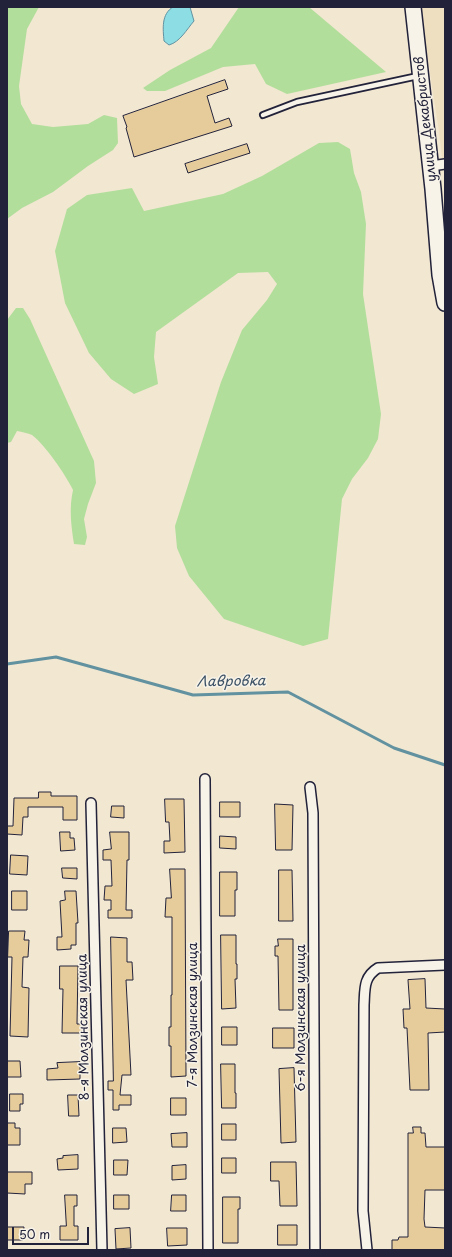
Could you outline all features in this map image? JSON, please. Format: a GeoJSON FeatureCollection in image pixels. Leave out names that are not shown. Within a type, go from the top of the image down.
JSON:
{"type":"FeatureCollection","features":[{"type":"Feature","properties":{"kind":"highway","name":"улица Декабристов"},"geometry":{"type":"LineString","coordinates":[[413,7],[421,75],[438,165],[440,275],[445,303]]}},
{"type":"Feature","properties":{"kind":"street","name":"7-я Молзинская улица"},"geometry":{"type":"LineString","coordinates":[[205,779],[208,1250]]}},
{"type":"Feature","properties":{"kind":"street","name":"6-я Молзинская улица"},"geometry":{"type":"LineString","coordinates":[[310,787],[314,813],[315,1250]]}},
{"type":"Feature","properties":{"kind":"street","name":"8-я Молзинская улица"},"geometry":{"type":"LineString","coordinates":[[91,803],[102,1250]]}},
{"type":"Feature","properties":{"kind":"street"},"geometry":{"type":"LineString","coordinates":[[367,1250],[363,1211],[364,1006],[366,983],[370,973],[378,968],[445,965]]}},
{"type":"Feature","properties":{"kind":"lane"},"geometry":{"type":"LineString","coordinates":[[263,115],[297,102],[421,75]]}},
{"type":"Feature","properties":{"kind":"shaded area"},"geometry":{"type":"Polygon","coordinates":[[[420,7],[445,7],[445,183],[439,132],[420,7]]]}},
{"type":"Feature","properties":{"kind":"green space"},"geometry":{"type":"Polygon","coordinates":[[[7,7],[39,7],[27,29],[19,86],[21,104],[32,124],[53,127],[88,124],[104,115],[117,118],[118,143],[113,150],[88,166],[53,192],[22,208],[7,219],[7,7]]]}},
{"type":"Feature","properties":{"kind":"green space"},"geometry":{"type":"Polygon","coordinates":[[[239,7],[309,7],[386,72],[287,94],[266,84],[255,64],[223,67],[165,91],[147,91],[143,88],[170,70],[211,48],[239,7]]]}},
{"type":"Feature","properties":{"kind":"green space"},"geometry":{"type":"Polygon","coordinates":[[[338,142],[350,149],[354,173],[361,192],[366,224],[363,294],[381,414],[378,439],[368,458],[352,479],[342,499],[328,639],[303,646],[224,619],[189,576],[177,548],[175,526],[221,382],[242,330],[267,300],[277,284],[268,272],[238,273],[156,332],[154,357],[158,384],[134,394],[111,379],[89,353],[65,303],[55,251],[67,209],[87,195],[132,188],[144,211],[223,194],[262,176],[319,143],[338,142]]]}},
{"type":"Feature","properties":{"kind":"green space"},"geometry":{"type":"Polygon","coordinates":[[[16,308],[23,308],[30,319],[94,461],[96,483],[84,519],[87,537],[85,545],[74,544],[71,517],[73,490],[49,453],[32,435],[17,431],[11,442],[7,443],[7,320],[16,308]]]}},
{"type":"Feature","properties":{"kind":"water"},"geometry":{"type":"Polygon","coordinates":[[[173,7],[190,7],[194,21],[177,41],[169,45],[164,41],[164,22],[166,14],[173,7]]]}},
{"type":"Feature","properties":{"kind":"building"},"geometry":{"type":"Polygon","coordinates":[[[225,80],[228,89],[207,96],[215,123],[229,118],[232,126],[134,157],[123,116],[225,80]]]}},
{"type":"Feature","properties":{"kind":"building"},"geometry":{"type":"Polygon","coordinates":[[[247,144],[250,153],[188,173],[185,164],[247,144]]]}},
{"type":"Feature","properties":{"kind":"building"},"geometry":{"type":"Polygon","coordinates":[[[39,792],[51,792],[51,796],[77,796],[77,820],[63,820],[63,807],[28,807],[28,817],[23,817],[22,835],[7,834],[7,826],[13,826],[14,798],[38,798],[39,792]]]}},
{"type":"Feature","properties":{"kind":"building"},"geometry":{"type":"Polygon","coordinates":[[[165,799],[184,799],[185,852],[164,853],[164,841],[170,841],[169,822],[166,822],[165,799]]]}},
{"type":"Feature","properties":{"kind":"building"},"geometry":{"type":"Polygon","coordinates":[[[220,802],[240,802],[240,817],[220,817],[220,802]]]}},
{"type":"Feature","properties":{"kind":"building"},"geometry":{"type":"Polygon","coordinates":[[[275,804],[293,805],[292,850],[276,850],[275,804]]]}},
{"type":"Feature","properties":{"kind":"building"},"geometry":{"type":"Polygon","coordinates":[[[112,806],[124,806],[124,818],[111,817],[112,806]]]}},
{"type":"Feature","properties":{"kind":"building"},"geometry":{"type":"Polygon","coordinates":[[[60,832],[70,832],[70,838],[74,838],[75,850],[61,851],[60,832]]]}},
{"type":"Feature","properties":{"kind":"building"},"geometry":{"type":"Polygon","coordinates":[[[110,832],[129,832],[126,910],[132,910],[132,918],[108,918],[108,910],[111,910],[111,900],[104,900],[105,886],[112,886],[111,860],[103,860],[103,850],[111,849],[110,832]]]}},
{"type":"Feature","properties":{"kind":"building"},"geometry":{"type":"Polygon","coordinates":[[[220,836],[236,837],[236,849],[220,848],[220,836]]]}},
{"type":"Feature","properties":{"kind":"building"},"geometry":{"type":"Polygon","coordinates":[[[11,855],[28,856],[27,875],[10,874],[11,855]]]}},
{"type":"Feature","properties":{"kind":"building"},"geometry":{"type":"Polygon","coordinates":[[[62,868],[77,868],[77,879],[63,878],[62,868]]]}},
{"type":"Feature","properties":{"kind":"building"},"geometry":{"type":"Polygon","coordinates":[[[170,869],[185,869],[186,1076],[171,1077],[171,1046],[169,1046],[169,1027],[171,1027],[172,995],[172,917],[165,917],[166,898],[171,898],[170,869]]]}},
{"type":"Feature","properties":{"kind":"building"},"geometry":{"type":"Polygon","coordinates":[[[279,870],[292,870],[293,921],[279,921],[279,870]]]}},
{"type":"Feature","properties":{"kind":"building"},"geometry":{"type":"Polygon","coordinates":[[[220,872],[237,872],[235,916],[220,916],[220,872]]]}},
{"type":"Feature","properties":{"kind":"building"},"geometry":{"type":"Polygon","coordinates":[[[12,891],[27,891],[27,910],[12,910],[12,891]]]}},
{"type":"Feature","properties":{"kind":"building"},"geometry":{"type":"Polygon","coordinates":[[[65,891],[76,891],[78,923],[76,923],[76,945],[71,945],[71,949],[57,950],[57,937],[62,937],[60,901],[65,900],[65,891]]]}},
{"type":"Feature","properties":{"kind":"building"},"geometry":{"type":"Polygon","coordinates":[[[9,931],[25,931],[24,940],[29,940],[28,957],[23,957],[22,987],[29,988],[28,1037],[10,1036],[12,957],[8,957],[9,931]]]}},
{"type":"Feature","properties":{"kind":"building"},"geometry":{"type":"Polygon","coordinates":[[[221,935],[236,935],[236,1008],[222,1009],[221,935]]]}},
{"type":"Feature","properties":{"kind":"building"},"geometry":{"type":"Polygon","coordinates":[[[111,937],[127,938],[127,962],[132,962],[133,980],[126,980],[131,1075],[122,1075],[120,1095],[131,1095],[131,1105],[119,1105],[119,1110],[113,1110],[113,1090],[108,1090],[108,1081],[113,1081],[111,937]]]}},
{"type":"Feature","properties":{"kind":"building"},"geometry":{"type":"Polygon","coordinates":[[[278,939],[293,939],[293,1010],[279,1010],[278,956],[275,956],[275,946],[278,946],[278,939]]]}},
{"type":"Feature","properties":{"kind":"building"},"geometry":{"type":"Polygon","coordinates":[[[60,966],[78,966],[77,1024],[83,1024],[83,1033],[62,1033],[63,989],[60,989],[60,966]]]}},
{"type":"Feature","properties":{"kind":"building"},"geometry":{"type":"Polygon","coordinates":[[[425,979],[426,1008],[445,1009],[445,1032],[428,1033],[429,1090],[410,1090],[407,1028],[404,1028],[403,1009],[410,1009],[408,980],[425,979]]]}},
{"type":"Feature","properties":{"kind":"building"},"geometry":{"type":"Polygon","coordinates":[[[222,1027],[237,1027],[237,1045],[222,1045],[222,1027]]]}},
{"type":"Feature","properties":{"kind":"building"},"geometry":{"type":"Polygon","coordinates":[[[273,1028],[294,1028],[294,1048],[273,1048],[273,1028]]]}},
{"type":"Feature","properties":{"kind":"building"},"geometry":{"type":"Polygon","coordinates":[[[7,1061],[20,1061],[21,1077],[7,1077],[7,1061]]]}},
{"type":"Feature","properties":{"kind":"building"},"geometry":{"type":"Polygon","coordinates":[[[80,1062],[80,1079],[47,1080],[47,1069],[58,1068],[57,1063],[80,1062]]]}},
{"type":"Feature","properties":{"kind":"building"},"geometry":{"type":"Polygon","coordinates":[[[221,1064],[235,1064],[236,1108],[222,1108],[221,1064]]]}},
{"type":"Feature","properties":{"kind":"building"},"geometry":{"type":"Polygon","coordinates":[[[294,1068],[296,1142],[281,1143],[279,1069],[294,1068]]]}},
{"type":"Feature","properties":{"kind":"building"},"geometry":{"type":"Polygon","coordinates":[[[10,1094],[23,1094],[23,1104],[20,1104],[20,1111],[10,1111],[10,1094]]]}},
{"type":"Feature","properties":{"kind":"building"},"geometry":{"type":"Polygon","coordinates":[[[68,1095],[78,1095],[79,1116],[69,1116],[68,1095]]]}},
{"type":"Feature","properties":{"kind":"building"},"geometry":{"type":"Polygon","coordinates":[[[171,1098],[186,1098],[186,1115],[171,1115],[171,1098]]]}},
{"type":"Feature","properties":{"kind":"building"},"geometry":{"type":"Polygon","coordinates":[[[7,1123],[15,1123],[15,1128],[20,1128],[20,1145],[7,1145],[7,1123]]]}},
{"type":"Feature","properties":{"kind":"building"},"geometry":{"type":"Polygon","coordinates":[[[222,1124],[236,1124],[236,1140],[222,1140],[222,1124]]]}},
{"type":"Feature","properties":{"kind":"building"},"geometry":{"type":"Polygon","coordinates":[[[413,1127],[421,1127],[421,1133],[425,1133],[426,1147],[445,1147],[445,1190],[425,1190],[424,1219],[425,1227],[445,1228],[445,1250],[392,1250],[392,1240],[398,1240],[399,1237],[408,1237],[408,1133],[413,1133],[413,1127]]]}},
{"type":"Feature","properties":{"kind":"building"},"geometry":{"type":"Polygon","coordinates":[[[113,1128],[126,1128],[127,1142],[113,1143],[113,1128]]]}},
{"type":"Feature","properties":{"kind":"building"},"geometry":{"type":"Polygon","coordinates":[[[187,1133],[187,1147],[172,1147],[171,1134],[187,1133]]]}},
{"type":"Feature","properties":{"kind":"building"},"geometry":{"type":"Polygon","coordinates":[[[78,1155],[78,1169],[58,1170],[57,1159],[63,1158],[63,1156],[78,1155]]]}},
{"type":"Feature","properties":{"kind":"building"},"geometry":{"type":"Polygon","coordinates":[[[222,1158],[236,1158],[236,1173],[222,1173],[222,1158]]]}},
{"type":"Feature","properties":{"kind":"building"},"geometry":{"type":"Polygon","coordinates":[[[114,1160],[128,1160],[127,1175],[114,1175],[114,1160]]]}},
{"type":"Feature","properties":{"kind":"building"},"geometry":{"type":"Polygon","coordinates":[[[271,1162],[296,1162],[297,1206],[280,1206],[279,1181],[271,1181],[271,1162]]]}},
{"type":"Feature","properties":{"kind":"building"},"geometry":{"type":"Polygon","coordinates":[[[186,1165],[186,1179],[172,1180],[172,1166],[186,1165]]]}},
{"type":"Feature","properties":{"kind":"building"},"geometry":{"type":"Polygon","coordinates":[[[7,1172],[32,1172],[32,1184],[25,1184],[25,1194],[7,1193],[7,1172]]]}},
{"type":"Feature","properties":{"kind":"building"},"geometry":{"type":"Polygon","coordinates":[[[65,1195],[77,1195],[77,1206],[74,1206],[74,1226],[78,1226],[78,1240],[60,1240],[60,1226],[66,1226],[65,1195]]]}},
{"type":"Feature","properties":{"kind":"building"},"geometry":{"type":"Polygon","coordinates":[[[114,1195],[129,1195],[129,1209],[114,1209],[114,1195]]]}},
{"type":"Feature","properties":{"kind":"building"},"geometry":{"type":"Polygon","coordinates":[[[172,1195],[186,1195],[186,1211],[171,1211],[172,1195]]]}},
{"type":"Feature","properties":{"kind":"building"},"geometry":{"type":"Polygon","coordinates":[[[223,1197],[240,1197],[240,1209],[238,1209],[238,1243],[223,1243],[223,1197]]]}},
{"type":"Feature","properties":{"kind":"building"},"geometry":{"type":"Polygon","coordinates":[[[278,1225],[297,1225],[297,1245],[278,1245],[278,1225]]]}},
{"type":"Feature","properties":{"kind":"building"},"geometry":{"type":"Polygon","coordinates":[[[7,1227],[24,1227],[23,1240],[7,1240],[7,1227]]]}},
{"type":"Feature","properties":{"kind":"building"},"geometry":{"type":"Polygon","coordinates":[[[130,1228],[131,1248],[116,1249],[115,1229],[130,1228]]]}},
{"type":"Feature","properties":{"kind":"building"},"geometry":{"type":"Polygon","coordinates":[[[167,1228],[187,1228],[187,1245],[168,1246],[167,1228]]]}},
{"type":"Feature","properties":{"kind":"waterway","name":"Лавровка"},"geometry":{"type":"LineString","coordinates":[[7,664],[56,657],[193,695],[288,692],[394,748],[445,765]]}}]}
